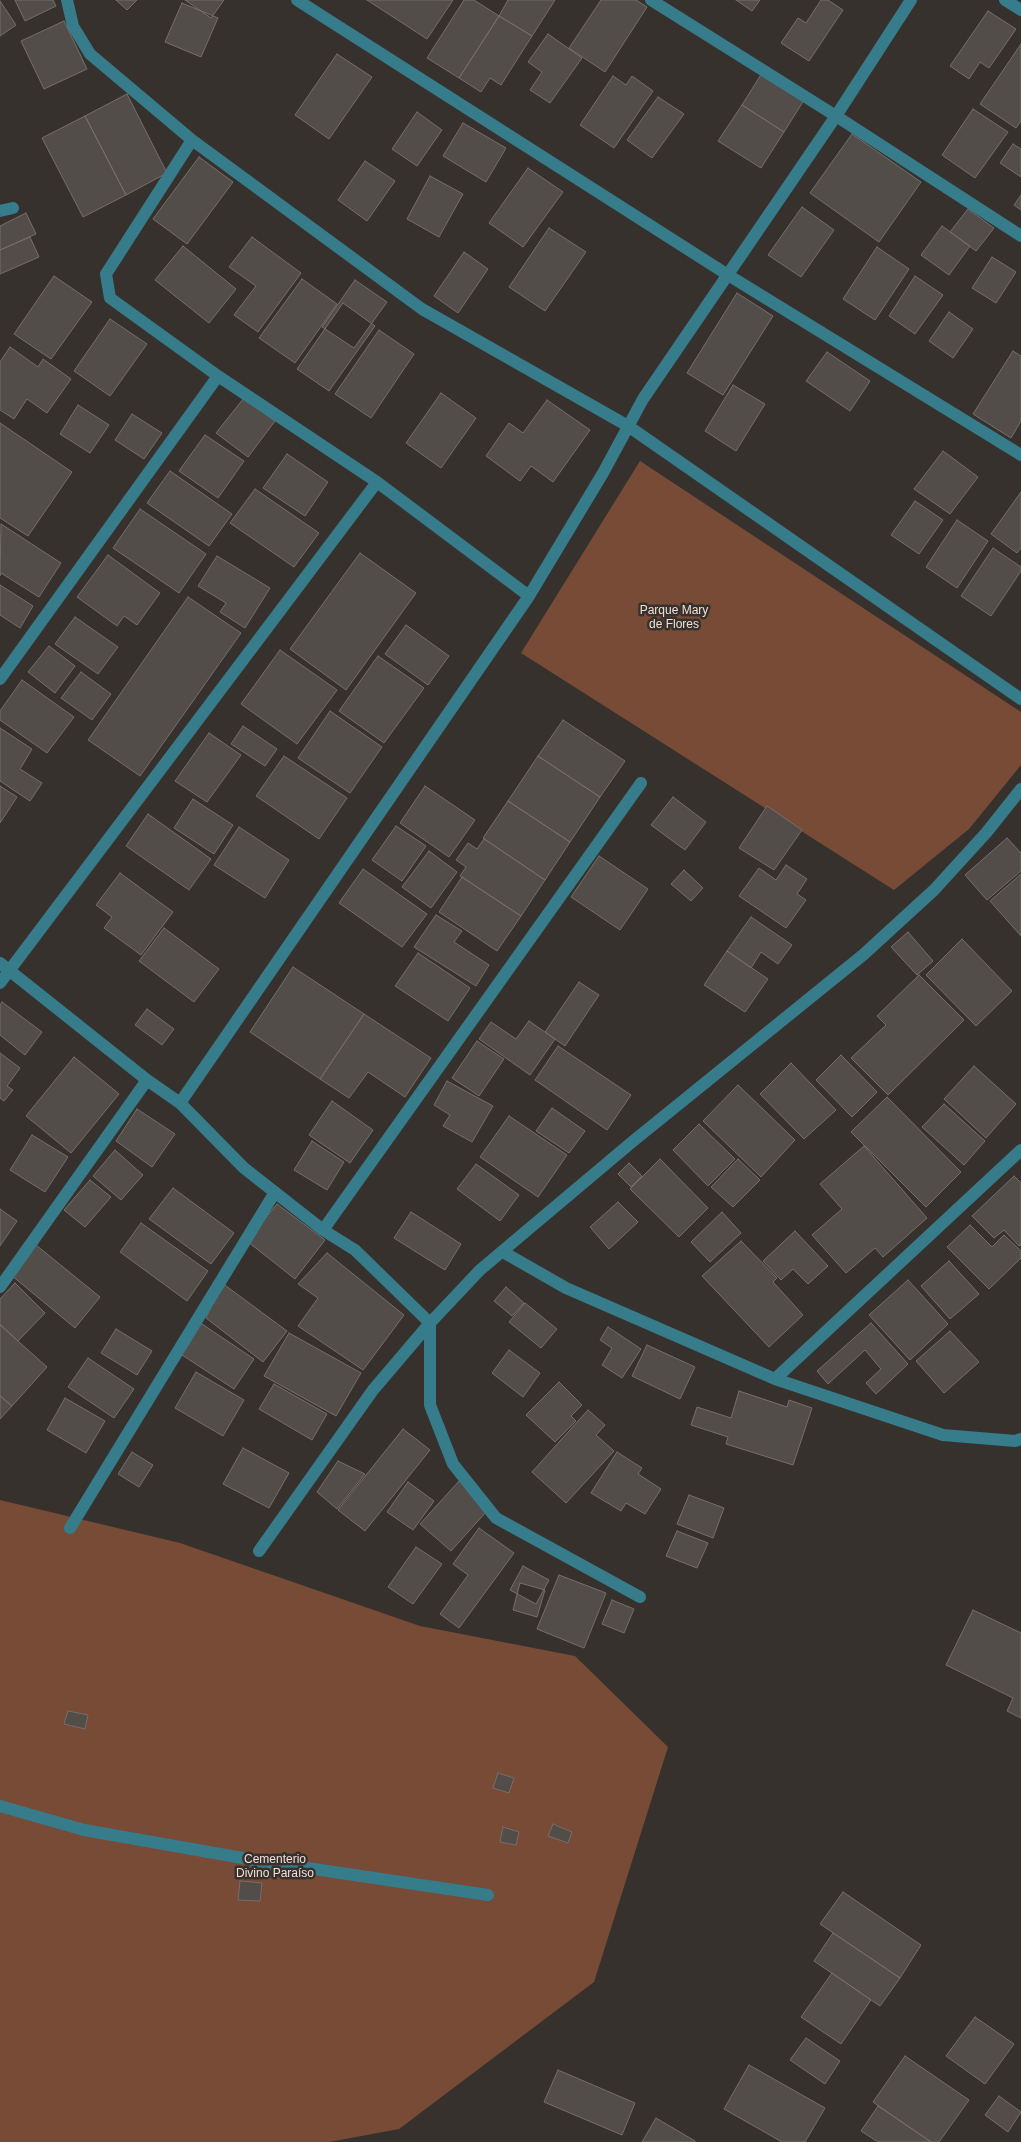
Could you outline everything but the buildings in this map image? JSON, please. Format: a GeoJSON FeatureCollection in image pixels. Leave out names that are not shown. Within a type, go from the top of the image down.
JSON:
{"type":"FeatureCollection","features":[{"type":"Feature","properties":{"kind":"street"},"geometry":{"type":"LineString","coordinates":[[67,0],[73,26],[90,54],[192,140],[422,309],[628,426],[1021,699]]}},
{"type":"Feature","properties":{"kind":"street"},"geometry":{"type":"LineString","coordinates":[[297,0],[728,275],[1021,455]]}},
{"type":"Feature","properties":{"kind":"street"},"geometry":{"type":"LineString","coordinates":[[651,0],[836,116],[1021,236]]}},
{"type":"Feature","properties":{"kind":"street"},"geometry":{"type":"LineString","coordinates":[[180,1103],[529,596],[603,473],[643,399],[836,116],[910,0]]}},
{"type":"Feature","properties":{"kind":"street"},"geometry":{"type":"LineString","coordinates":[[192,140],[106,274],[110,298],[218,376],[377,482],[529,596]]}},
{"type":"Feature","properties":{"kind":"street"},"geometry":{"type":"LineString","coordinates":[[0,211],[14,208]]}},
{"type":"Feature","properties":{"kind":"street"},"geometry":{"type":"LineString","coordinates":[[0,679],[218,376]]}},
{"type":"Feature","properties":{"kind":"street"},"geometry":{"type":"LineString","coordinates":[[0,983],[5,967],[377,482]]}},
{"type":"Feature","properties":{"kind":"street"},"geometry":{"type":"LineString","coordinates":[[323,1230],[641,783]]}},
{"type":"Feature","properties":{"kind":"street"},"geometry":{"type":"LineString","coordinates":[[259,1551],[372,1390],[430,1323],[480,1270],[632,1142],[863,955],[934,890],[986,833],[1021,789]]}},
{"type":"Feature","properties":{"kind":"street"},"geometry":{"type":"LineString","coordinates":[[5,967],[147,1080],[180,1103],[244,1168],[323,1230],[354,1250],[430,1323],[430,1405],[453,1464],[496,1518],[640,1598]]}},
{"type":"Feature","properties":{"kind":"street"},"geometry":{"type":"LineString","coordinates":[[0,1288],[147,1080]]}},
{"type":"Feature","properties":{"kind":"street"},"geometry":{"type":"LineString","coordinates":[[775,1379],[1021,1150]]}},
{"type":"Feature","properties":{"kind":"street"},"geometry":{"type":"LineString","coordinates":[[70,1528],[275,1192]]}},
{"type":"Feature","properties":{"kind":"street"},"geometry":{"type":"LineString","coordinates":[[503,1252],[566,1288],[775,1379],[943,1435],[1015,1441],[1021,1439]]}},
{"type":"Feature","properties":{"kind":"street"},"geometry":{"type":"LineString","coordinates":[[0,1806],[84,1830],[254,1860],[488,1895]]}},
{"type":"Feature","properties":{"kind":"green space","name":"Parque Mary de Flores"},"geometry":{"type":"Polygon","coordinates":[[[640,461],[1021,712],[1021,765],[969,829],[894,890],[521,653],[640,461]]]}},
{"type":"Feature","properties":{"kind":"green space","name":"Cementerio Divino Paraíso"},"geometry":{"type":"Polygon","coordinates":[[[0,1500],[180,1543],[420,1626],[575,1656],[668,1747],[594,1982],[399,2129],[329,2142],[0,2142],[0,1500]]]}}]}
